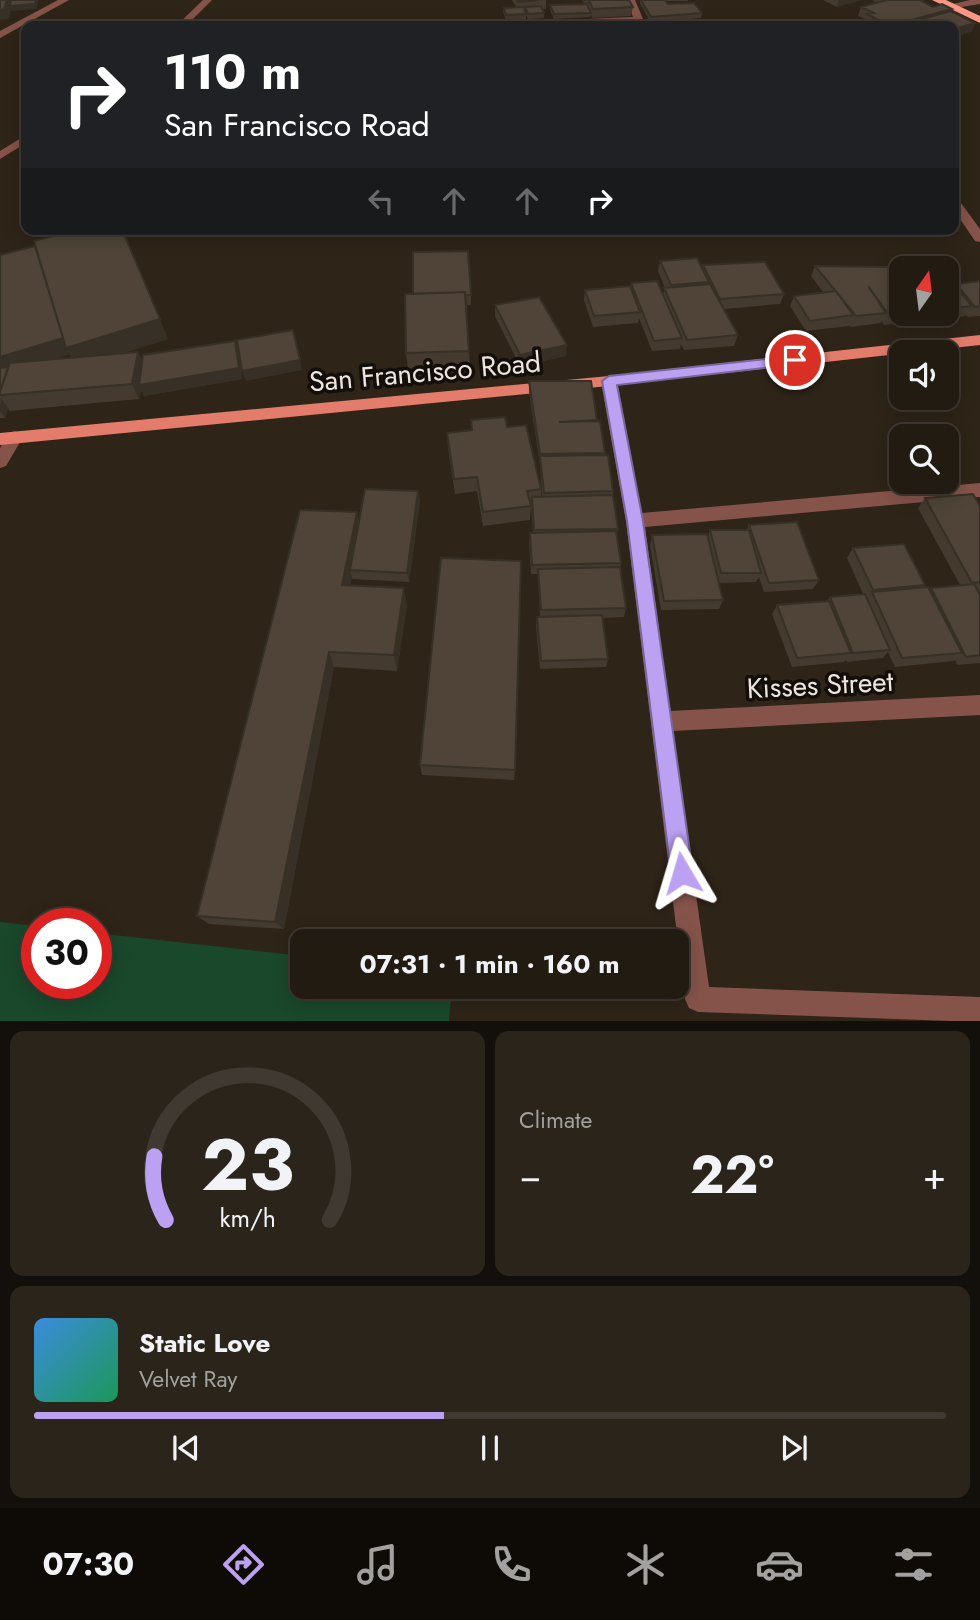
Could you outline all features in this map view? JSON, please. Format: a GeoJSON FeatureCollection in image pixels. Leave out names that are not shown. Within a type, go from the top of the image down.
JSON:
{"type":"FeatureCollection","features":[{"type":"Feature","properties":{"kind":"highway"},"geometry":{"type":"LineString","coordinates":[[937,0],[980,20]]}},
{"type":"Feature","properties":{"kind":"main road","name":"San Francisco Road"},"geometry":{"type":"LineString","coordinates":[[8,438],[609,381],[980,340]]}},
{"type":"Feature","properties":{"kind":"street"},"geometry":{"type":"LineString","coordinates":[[27,21],[65,0]]}},
{"type":"Feature","properties":{"kind":"street"},"geometry":{"type":"LineString","coordinates":[[187,21],[208,0]]}},
{"type":"Feature","properties":{"kind":"street"},"geometry":{"type":"LineString","coordinates":[[631,0],[639,21]]}},
{"type":"Feature","properties":{"kind":"street"},"geometry":{"type":"LineString","coordinates":[[949,6],[980,1]]}},
{"type":"Feature","properties":{"kind":"street"},"geometry":{"type":"LineString","coordinates":[[0,25],[21,23]]}},
{"type":"Feature","properties":{"kind":"street"},"geometry":{"type":"LineString","coordinates":[[0,35],[21,24]]}},
{"type":"Feature","properties":{"kind":"street"},"geometry":{"type":"LineString","coordinates":[[0,156],[21,141]]}},
{"type":"Feature","properties":{"kind":"street"},"geometry":{"type":"LineString","coordinates":[[959,209],[980,238]]}},
{"type":"Feature","properties":{"kind":"street"},"geometry":{"type":"LineString","coordinates":[[609,381],[635,521],[698,999],[980,1010]]}},
{"type":"Feature","properties":{"kind":"street"},"geometry":{"type":"LineString","coordinates":[[0,462],[8,438]]}},
{"type":"Feature","properties":{"kind":"street"},"geometry":{"type":"LineString","coordinates":[[635,521],[980,490]]}},
{"type":"Feature","properties":{"kind":"street","name":"Kisses Street"},"geometry":{"type":"LineString","coordinates":[[663,721],[980,705]]}},
{"type":"Feature","properties":{"kind":"green space"},"geometry":{"type":"Polygon","coordinates":[[[0,922],[21,924],[21,999],[112,999],[112,935],[290,955],[290,999],[451,999],[449,1021],[0,1021],[0,922]]]}},
{"type":"Feature","properties":{"kind":"building"},"geometry":{"type":"Polygon","coordinates":[[[0,0],[7,0],[4,9],[0,10],[0,0]]]}},
{"type":"Feature","properties":{"kind":"building"},"geometry":{"type":"Polygon","coordinates":[[[11,0],[36,0],[35,4],[10,6],[11,0]]]}},
{"type":"Feature","properties":{"kind":"building"},"geometry":{"type":"Polygon","coordinates":[[[589,0],[629,0],[633,7],[593,9],[589,0]]]}},
{"type":"Feature","properties":{"kind":"building"},"geometry":{"type":"Polygon","coordinates":[[[641,0],[665,0],[668,4],[694,3],[702,13],[651,17],[641,0]]]}},
{"type":"Feature","properties":{"kind":"building"},"geometry":{"type":"Polygon","coordinates":[[[887,0],[920,0],[933,7],[942,4],[952,9],[908,21],[880,21],[867,14],[874,13],[861,7],[887,0]]]}},
{"type":"Feature","properties":{"kind":"building"},"geometry":{"type":"Polygon","coordinates":[[[587,4],[591,13],[554,14],[550,5],[587,4]]]}},
{"type":"Feature","properties":{"kind":"building"},"geometry":{"type":"Polygon","coordinates":[[[541,6],[544,13],[528,14],[525,7],[541,6]]]}},
{"type":"Feature","properties":{"kind":"building"},"geometry":{"type":"Polygon","coordinates":[[[524,7],[526,14],[506,15],[504,8],[524,7]]]}},
{"type":"Feature","properties":{"kind":"building"},"geometry":{"type":"Polygon","coordinates":[[[951,11],[975,23],[959,28],[959,21],[914,21],[951,11]]]}},
{"type":"Feature","properties":{"kind":"building"},"geometry":{"type":"Polygon","coordinates":[[[56,235],[125,235],[160,319],[66,348],[34,241],[56,235]]]}},
{"type":"Feature","properties":{"kind":"building"},"geometry":{"type":"Polygon","coordinates":[[[35,246],[63,338],[0,357],[0,255],[35,246]]]}},
{"type":"Feature","properties":{"kind":"building"},"geometry":{"type":"Polygon","coordinates":[[[468,251],[471,295],[465,295],[465,292],[413,294],[413,252],[468,251]]]}},
{"type":"Feature","properties":{"kind":"building"},"geometry":{"type":"Polygon","coordinates":[[[697,258],[709,282],[671,285],[660,261],[697,258]]]}},
{"type":"Feature","properties":{"kind":"building"},"geometry":{"type":"Polygon","coordinates":[[[765,262],[784,294],[720,299],[703,265],[765,262]]]}},
{"type":"Feature","properties":{"kind":"building"},"geometry":{"type":"Polygon","coordinates":[[[815,266],[889,267],[889,315],[868,286],[886,313],[856,316],[815,266]]]}},
{"type":"Feature","properties":{"kind":"building"},"geometry":{"type":"Polygon","coordinates":[[[657,281],[682,338],[654,341],[631,283],[657,281]]]}},
{"type":"Feature","properties":{"kind":"building"},"geometry":{"type":"Polygon","coordinates":[[[980,281],[980,306],[975,307],[959,288],[959,284],[980,281]]]}},
{"type":"Feature","properties":{"kind":"building"},"geometry":{"type":"Polygon","coordinates":[[[710,284],[738,335],[687,340],[664,288],[710,284]]]}},
{"type":"Feature","properties":{"kind":"building"},"geometry":{"type":"Polygon","coordinates":[[[630,286],[640,312],[594,316],[585,290],[630,286]]]}},
{"type":"Feature","properties":{"kind":"building"},"geometry":{"type":"Polygon","coordinates":[[[836,291],[853,315],[810,321],[794,296],[836,291]]]}},
{"type":"Feature","properties":{"kind":"building"},"geometry":{"type":"Polygon","coordinates":[[[959,291],[972,306],[959,308],[959,291]]]}},
{"type":"Feature","properties":{"kind":"building"},"geometry":{"type":"Polygon","coordinates":[[[465,292],[469,351],[406,353],[405,294],[465,292]]]}},
{"type":"Feature","properties":{"kind":"building"},"geometry":{"type":"Polygon","coordinates":[[[539,297],[567,345],[520,355],[495,305],[539,297]]]}},
{"type":"Feature","properties":{"kind":"building"},"geometry":{"type":"Polygon","coordinates":[[[293,330],[300,360],[242,371],[237,340],[293,330]]]}},
{"type":"Feature","properties":{"kind":"building"},"geometry":{"type":"Polygon","coordinates":[[[235,341],[239,368],[139,385],[143,355],[235,341]]]}},
{"type":"Feature","properties":{"kind":"building"},"geometry":{"type":"Polygon","coordinates":[[[138,352],[132,384],[0,395],[10,363],[138,352]]]}},
{"type":"Feature","properties":{"kind":"building"},"geometry":{"type":"Polygon","coordinates":[[[8,367],[0,392],[0,368],[8,367]]]}},
{"type":"Feature","properties":{"kind":"building"},"geometry":{"type":"Polygon","coordinates":[[[529,381],[591,381],[597,420],[559,422],[600,421],[605,453],[540,454],[529,381]]]}},
{"type":"Feature","properties":{"kind":"building"},"geometry":{"type":"Polygon","coordinates":[[[505,417],[507,427],[526,425],[541,489],[527,491],[531,506],[483,512],[477,477],[454,479],[447,433],[472,430],[471,420],[505,417]]]}},
{"type":"Feature","properties":{"kind":"building"},"geometry":{"type":"Polygon","coordinates":[[[608,455],[613,491],[544,493],[540,456],[608,455]]]}},
{"type":"Feature","properties":{"kind":"building"},"geometry":{"type":"Polygon","coordinates":[[[365,489],[418,491],[407,573],[350,570],[365,489]]]}},
{"type":"Feature","properties":{"kind":"building"},"geometry":{"type":"Polygon","coordinates":[[[973,494],[980,506],[980,582],[972,583],[925,498],[973,494]]]}},
{"type":"Feature","properties":{"kind":"building"},"geometry":{"type":"Polygon","coordinates":[[[613,495],[618,529],[534,530],[532,497],[613,495]]]}},
{"type":"Feature","properties":{"kind":"building"},"geometry":{"type":"Polygon","coordinates":[[[300,510],[357,512],[342,585],[404,588],[394,655],[329,652],[275,922],[197,916],[300,510]]]}},
{"type":"Feature","properties":{"kind":"building"},"geometry":{"type":"Polygon","coordinates":[[[797,522],[819,580],[769,583],[749,525],[797,522]]]}},
{"type":"Feature","properties":{"kind":"building"},"geometry":{"type":"Polygon","coordinates":[[[710,530],[749,530],[761,573],[721,573],[710,530]]]}},
{"type":"Feature","properties":{"kind":"building"},"geometry":{"type":"Polygon","coordinates":[[[616,531],[621,563],[532,565],[530,533],[616,531]]]}},
{"type":"Feature","properties":{"kind":"building"},"geometry":{"type":"Polygon","coordinates":[[[707,534],[723,600],[664,601],[652,535],[707,534]]]}},
{"type":"Feature","properties":{"kind":"building"},"geometry":{"type":"Polygon","coordinates":[[[904,544],[925,585],[873,590],[853,548],[904,544]]]}},
{"type":"Feature","properties":{"kind":"building"},"geometry":{"type":"Polygon","coordinates":[[[441,558],[521,561],[515,770],[420,765],[441,558]]]}},
{"type":"Feature","properties":{"kind":"building"},"geometry":{"type":"Polygon","coordinates":[[[620,567],[626,608],[541,610],[538,569],[620,567]]]}},
{"type":"Feature","properties":{"kind":"building"},"geometry":{"type":"Polygon","coordinates":[[[974,584],[980,595],[980,655],[966,657],[931,588],[974,584]]]}},
{"type":"Feature","properties":{"kind":"building"},"geometry":{"type":"Polygon","coordinates":[[[928,587],[962,653],[902,658],[872,592],[928,587]]]}},
{"type":"Feature","properties":{"kind":"building"},"geometry":{"type":"Polygon","coordinates":[[[865,594],[890,650],[853,653],[830,597],[865,594]]]}},
{"type":"Feature","properties":{"kind":"building"},"geometry":{"type":"Polygon","coordinates":[[[829,601],[851,653],[797,658],[777,605],[829,601]]]}},
{"type":"Feature","properties":{"kind":"building"},"geometry":{"type":"Polygon","coordinates":[[[602,615],[608,659],[541,661],[537,617],[602,615]]]}},
{"type":"Feature","properties":{"kind":"route"},"geometry":{"type":"LineString","coordinates":[[682,873],[635,521],[609,381],[795,360]]}}]}
